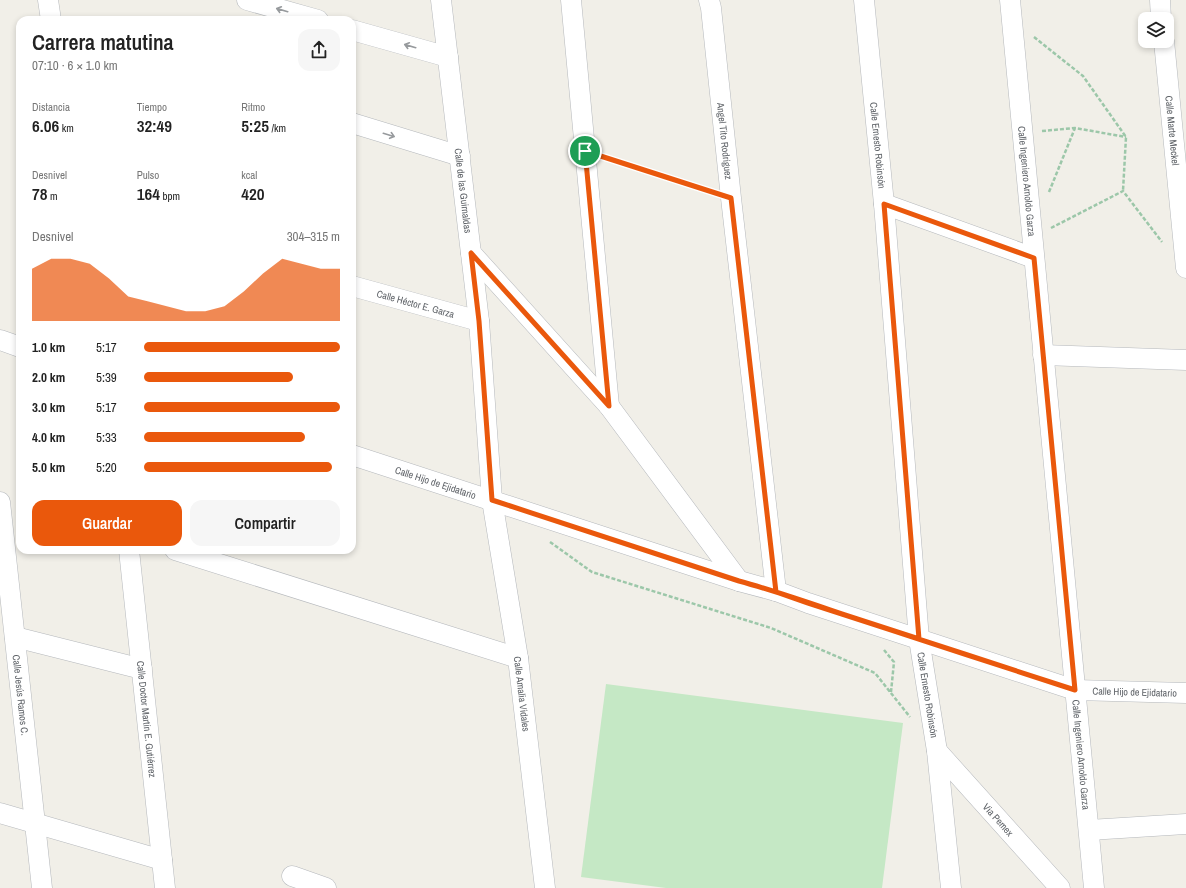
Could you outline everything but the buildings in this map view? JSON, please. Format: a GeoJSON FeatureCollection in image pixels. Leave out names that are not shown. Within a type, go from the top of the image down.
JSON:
{"type":"FeatureCollection","features":[{"type":"Feature","properties":{"kind":"street"},"geometry":{"type":"LineString","coordinates":[[48,0],[50,16]]}},
{"type":"Feature","properties":{"kind":"street"},"geometry":{"type":"LineString","coordinates":[[247,0],[304,16]]}},
{"type":"Feature","properties":{"kind":"street","name":"Calle de las Guirnaldas"},"geometry":{"type":"LineString","coordinates":[[442,0],[479,321],[492,500]]}},
{"type":"Feature","properties":{"kind":"street"},"geometry":{"type":"LineString","coordinates":[[571,0],[609,406]]}},
{"type":"Feature","properties":{"kind":"street","name":"Angel Tito Rodriguez"},"geometry":{"type":"LineString","coordinates":[[709,0],[776,592]]}},
{"type":"Feature","properties":{"kind":"street","name":"Calle Ernesto Robinsón"},"geometry":{"type":"LineString","coordinates":[[864,0],[884,204],[919,639],[937,751],[951,888]]}},
{"type":"Feature","properties":{"kind":"street"},"geometry":{"type":"LineString","coordinates":[[1160,0],[1161,12]]}},
{"type":"Feature","properties":{"kind":"street","name":"Calle Ingeniero Arnoldo Garza"},"geometry":{"type":"LineString","coordinates":[[1010,9],[1094,888]]}},
{"type":"Feature","properties":{"kind":"street"},"geometry":{"type":"LineString","coordinates":[[356,31],[448,57]]}},
{"type":"Feature","properties":{"kind":"street","name":"Calle Marte Meckel"},"geometry":{"type":"LineString","coordinates":[[1165,48],[1186,268]]}},
{"type":"Feature","properties":{"kind":"street"},"geometry":{"type":"LineString","coordinates":[[356,124],[460,156]]}},
{"type":"Feature","properties":{"kind":"street"},"geometry":{"type":"LineString","coordinates":[[884,204],[1034,258]]}},
{"type":"Feature","properties":{"kind":"street"},"geometry":{"type":"LineString","coordinates":[[471,253],[609,406],[739,581]]}},
{"type":"Feature","properties":{"kind":"street","name":"Calle Héctor E. Garza"},"geometry":{"type":"LineString","coordinates":[[356,287],[479,321]]}},
{"type":"Feature","properties":{"kind":"street"},"geometry":{"type":"LineString","coordinates":[[0,340],[16,346]]}},
{"type":"Feature","properties":{"kind":"street"},"geometry":{"type":"LineString","coordinates":[[1043,355],[1186,360]]}},
{"type":"Feature","properties":{"kind":"street","name":"Calle Hijo de Ejidatario"},"geometry":{"type":"LineString","coordinates":[[356,456],[1075,690],[1186,693]]}},
{"type":"Feature","properties":{"kind":"street","name":"Calle Amalia Vidales"},"geometry":{"type":"LineString","coordinates":[[492,500],[518,658],[545,888]]}},
{"type":"Feature","properties":{"kind":"street","name":"Calle Jesús Ramos C."},"geometry":{"type":"LineString","coordinates":[[0,502],[42,888]]}},
{"type":"Feature","properties":{"kind":"street","name":"Calle Doctor Martín E. Gutiérrez"},"geometry":{"type":"LineString","coordinates":[[129,554],[165,888]]}},
{"type":"Feature","properties":{"kind":"street"},"geometry":{"type":"LineString","coordinates":[[188,554],[518,658]]}},
{"type":"Feature","properties":{"kind":"street"},"geometry":{"type":"LineString","coordinates":[[14,637],[142,668]]}},
{"type":"Feature","properties":{"kind":"street","name":"Via Pemex"},"geometry":{"type":"LineString","coordinates":[[937,751],[1060,888]]}},
{"type":"Feature","properties":{"kind":"street"},"geometry":{"type":"LineString","coordinates":[[0,813],[162,860]]}},
{"type":"Feature","properties":{"kind":"street"},"geometry":{"type":"LineString","coordinates":[[1089,830],[1186,824]]}},
{"type":"Feature","properties":{"kind":"street"},"geometry":{"type":"LineString","coordinates":[[292,876],[326,888]]}},
{"type":"Feature","properties":{"kind":"path"},"geometry":{"type":"LineString","coordinates":[[1010,9],[1083,76],[1126,137],[1124,191],[1167,247]]}},
{"type":"Feature","properties":{"kind":"path"},"geometry":{"type":"LineString","coordinates":[[1022,133],[1075,128],[1126,137]]}},
{"type":"Feature","properties":{"kind":"path"},"geometry":{"type":"LineString","coordinates":[[1049,194],[1075,128]]}},
{"type":"Feature","properties":{"kind":"path"},"geometry":{"type":"LineString","coordinates":[[585,151],[731,198]]}},
{"type":"Feature","properties":{"kind":"path"},"geometry":{"type":"LineString","coordinates":[[1032,238],[1124,191]]}},
{"type":"Feature","properties":{"kind":"path"},"geometry":{"type":"LineString","coordinates":[[548,540],[592,572],[771,628],[875,673],[914,722]]}},
{"type":"Feature","properties":{"kind":"green space"},"geometry":{"type":"Polygon","coordinates":[[[606,684],[903,723],[882,888],[666,888],[581,877],[606,684]]]}},
{"type":"Feature","properties":{"kind":"route"},"geometry":{"type":"LineString","coordinates":[[585,151],[609,406],[471,253],[479,321],[492,500],[776,592],[808,603],[1075,690],[1034,258],[884,204],[919,639],[776,592],[731,198],[585,151]]}}]}
